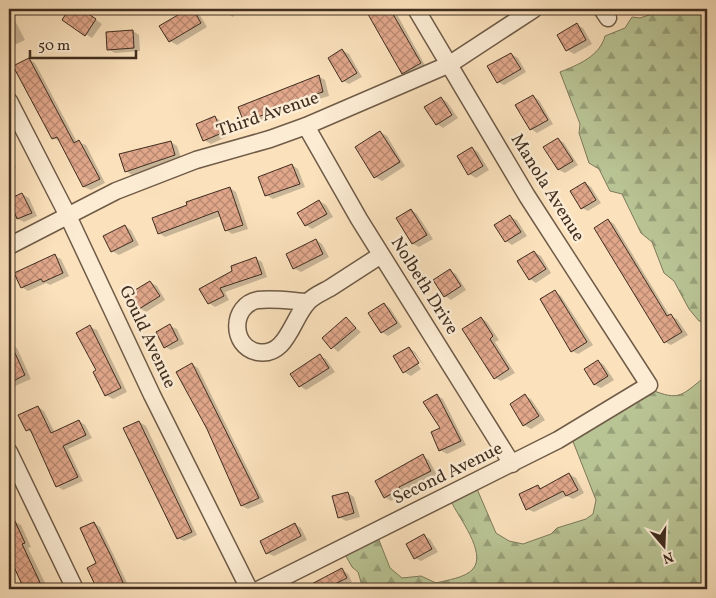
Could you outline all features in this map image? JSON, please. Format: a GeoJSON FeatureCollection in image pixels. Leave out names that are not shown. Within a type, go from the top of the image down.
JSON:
{"type":"FeatureCollection","features":[{"type":"Feature","properties":{"kind":"street","name":"Manola Avenue"},"geometry":{"type":"LineString","coordinates":[[416,9],[527,196],[648,385]]}},
{"type":"Feature","properties":{"kind":"street","name":"Third Avenue"},"geometry":{"type":"LineString","coordinates":[[9,246],[116,191],[196,160],[270,139],[306,126],[450,64],[534,9]]}},
{"type":"Feature","properties":{"kind":"street","name":"Gould Avenue"},"geometry":{"type":"LineString","coordinates":[[9,102],[68,216],[152,395],[249,589]]}},
{"type":"Feature","properties":{"kind":"street","name":"Nolbeth Drive"},"geometry":{"type":"LineString","coordinates":[[306,126],[381,255],[512,464]]}},
{"type":"Feature","properties":{"kind":"street"},"geometry":{"type":"LineString","coordinates":[[308,302],[381,255]]}},
{"type":"Feature","properties":{"kind":"street","name":"Second Avenue"},"geometry":{"type":"LineString","coordinates":[[260,589],[512,464],[565,436],[648,385]]}},
{"type":"Feature","properties":{"kind":"street"},"geometry":{"type":"LineString","coordinates":[[9,452],[75,589]]}},
{"type":"Feature","properties":{"kind":"green space"},"geometry":{"type":"Polygon","coordinates":[[[667,9],[707,9],[707,322],[699,321],[689,309],[674,281],[664,273],[652,242],[641,233],[622,194],[610,191],[599,169],[589,163],[579,133],[580,124],[560,72],[587,59],[598,49],[605,36],[625,28],[632,17],[640,18],[667,9]]]}},
{"type":"Feature","properties":{"kind":"green space"},"geometry":{"type":"Polygon","coordinates":[[[707,375],[707,589],[363,589],[358,572],[352,567],[342,549],[375,530],[390,568],[402,578],[421,576],[436,583],[461,577],[470,572],[476,562],[474,544],[451,501],[474,482],[496,533],[509,541],[523,544],[551,534],[557,528],[586,519],[593,514],[596,500],[572,439],[644,387],[672,396],[678,395],[690,389],[707,375]]]}},
{"type":"Feature","properties":{"kind":"building"},"geometry":{"type":"Polygon","coordinates":[[[69,9],[81,9],[96,19],[85,36],[62,20],[69,9]]]}},
{"type":"Feature","properties":{"kind":"building"},"geometry":{"type":"Polygon","coordinates":[[[188,9],[193,9],[201,23],[169,42],[159,26],[188,9]]]}},
{"type":"Feature","properties":{"kind":"building"},"geometry":{"type":"Polygon","coordinates":[[[365,9],[390,9],[421,63],[402,74],[365,9]]]}},
{"type":"Feature","properties":{"kind":"building"},"geometry":{"type":"Polygon","coordinates":[[[577,23],[586,40],[566,51],[557,35],[577,23]]]}},
{"type":"Feature","properties":{"kind":"building"},"geometry":{"type":"Polygon","coordinates":[[[133,30],[134,48],[107,50],[106,32],[133,30]]]}},
{"type":"Feature","properties":{"kind":"building"},"geometry":{"type":"Polygon","coordinates":[[[342,49],[357,73],[342,82],[328,58],[342,49]]]}},
{"type":"Feature","properties":{"kind":"building"},"geometry":{"type":"Polygon","coordinates":[[[511,53],[521,69],[497,83],[487,66],[511,53]]]}},
{"type":"Feature","properties":{"kind":"building"},"geometry":{"type":"Polygon","coordinates":[[[29,58],[74,143],[79,140],[100,179],[83,187],[57,137],[52,139],[13,66],[29,58]]]}},
{"type":"Feature","properties":{"kind":"building"},"geometry":{"type":"Polygon","coordinates":[[[319,75],[323,92],[302,98],[244,123],[238,107],[319,75]]]}},
{"type":"Feature","properties":{"kind":"building"},"geometry":{"type":"Polygon","coordinates":[[[533,95],[548,120],[530,130],[515,105],[533,95]]]}},
{"type":"Feature","properties":{"kind":"building"},"geometry":{"type":"Polygon","coordinates":[[[441,97],[452,115],[436,125],[424,107],[441,97]]]}},
{"type":"Feature","properties":{"kind":"building"},"geometry":{"type":"Polygon","coordinates":[[[215,116],[222,133],[203,141],[196,124],[215,116]]]}},
{"type":"Feature","properties":{"kind":"building"},"geometry":{"type":"Polygon","coordinates":[[[380,131],[400,162],[374,178],[355,147],[380,131]]]}},
{"type":"Feature","properties":{"kind":"building"},"geometry":{"type":"Polygon","coordinates":[[[558,138],[573,161],[558,170],[543,147],[558,138]]]}},
{"type":"Feature","properties":{"kind":"building"},"geometry":{"type":"Polygon","coordinates":[[[171,141],[175,155],[125,172],[119,154],[171,141]]]}},
{"type":"Feature","properties":{"kind":"building"},"geometry":{"type":"Polygon","coordinates":[[[472,147],[483,166],[468,175],[457,156],[472,147]]]}},
{"type":"Feature","properties":{"kind":"building"},"geometry":{"type":"Polygon","coordinates":[[[292,164],[300,184],[265,196],[258,177],[292,164]]]}},
{"type":"Feature","properties":{"kind":"building"},"geometry":{"type":"Polygon","coordinates":[[[585,182],[596,200],[581,209],[570,191],[585,182]]]}},
{"type":"Feature","properties":{"kind":"building"},"geometry":{"type":"Polygon","coordinates":[[[230,187],[243,225],[225,231],[218,211],[158,234],[152,218],[187,205],[186,202],[230,187]]]}},
{"type":"Feature","properties":{"kind":"building"},"geometry":{"type":"Polygon","coordinates":[[[22,193],[32,213],[17,219],[9,199],[22,193]]]}},
{"type":"Feature","properties":{"kind":"building"},"geometry":{"type":"Polygon","coordinates":[[[319,200],[327,214],[305,226],[297,213],[319,200]]]}},
{"type":"Feature","properties":{"kind":"building"},"geometry":{"type":"Polygon","coordinates":[[[411,209],[427,235],[412,244],[396,218],[411,209]]]}},
{"type":"Feature","properties":{"kind":"building"},"geometry":{"type":"Polygon","coordinates":[[[510,215],[521,232],[505,242],[494,225],[510,215]]]}},
{"type":"Feature","properties":{"kind":"building"},"geometry":{"type":"Polygon","coordinates":[[[608,219],[667,316],[671,314],[682,332],[664,343],[594,228],[608,219]]]}},
{"type":"Feature","properties":{"kind":"building"},"geometry":{"type":"Polygon","coordinates":[[[125,225],[133,241],[111,252],[103,236],[125,225]]]}},
{"type":"Feature","properties":{"kind":"building"},"geometry":{"type":"Polygon","coordinates":[[[316,239],[323,254],[293,269],[286,254],[316,239]]]}},
{"type":"Feature","properties":{"kind":"building"},"geometry":{"type":"Polygon","coordinates":[[[534,251],[546,269],[529,280],[517,261],[534,251]]]}},
{"type":"Feature","properties":{"kind":"building"},"geometry":{"type":"Polygon","coordinates":[[[55,254],[63,273],[43,282],[41,279],[21,288],[14,273],[55,254]]]}},
{"type":"Feature","properties":{"kind":"building"},"geometry":{"type":"Polygon","coordinates":[[[256,257],[262,274],[220,288],[224,296],[208,304],[199,289],[232,271],[231,266],[256,257]]]}},
{"type":"Feature","properties":{"kind":"building"},"geometry":{"type":"Polygon","coordinates":[[[450,269],[461,286],[444,297],[433,280],[450,269]]]}},
{"type":"Feature","properties":{"kind":"building"},"geometry":{"type":"Polygon","coordinates":[[[150,281],[160,296],[139,309],[130,293],[150,281]]]}},
{"type":"Feature","properties":{"kind":"building"},"geometry":{"type":"Polygon","coordinates":[[[555,290],[587,342],[571,352],[540,299],[555,290]]]}},
{"type":"Feature","properties":{"kind":"building"},"geometry":{"type":"Polygon","coordinates":[[[384,303],[397,323],[381,333],[368,313],[384,303]]]}},
{"type":"Feature","properties":{"kind":"building"},"geometry":{"type":"Polygon","coordinates":[[[346,317],[356,328],[331,349],[322,338],[346,317]]]}},
{"type":"Feature","properties":{"kind":"building"},"geometry":{"type":"Polygon","coordinates":[[[481,317],[493,336],[490,339],[509,369],[494,379],[462,329],[481,317]]]}},
{"type":"Feature","properties":{"kind":"building"},"geometry":{"type":"Polygon","coordinates":[[[170,324],[178,340],[164,348],[156,332],[170,324]]]}},
{"type":"Feature","properties":{"kind":"building"},"geometry":{"type":"Polygon","coordinates":[[[90,325],[121,388],[105,396],[93,372],[96,370],[76,333],[90,325]]]}},
{"type":"Feature","properties":{"kind":"building"},"geometry":{"type":"Polygon","coordinates":[[[9,340],[25,375],[9,383],[9,340]]]}},
{"type":"Feature","properties":{"kind":"building"},"geometry":{"type":"Polygon","coordinates":[[[409,347],[419,363],[403,373],[393,356],[409,347]]]}},
{"type":"Feature","properties":{"kind":"building"},"geometry":{"type":"Polygon","coordinates":[[[320,354],[329,368],[299,387],[290,374],[320,354]]]}},
{"type":"Feature","properties":{"kind":"building"},"geometry":{"type":"Polygon","coordinates":[[[598,360],[608,376],[594,385],[584,369],[598,360]]]}},
{"type":"Feature","properties":{"kind":"building"},"geometry":{"type":"Polygon","coordinates":[[[192,363],[259,498],[241,506],[207,429],[176,372],[192,363]]]}},
{"type":"Feature","properties":{"kind":"building"},"geometry":{"type":"Polygon","coordinates":[[[437,394],[461,441],[439,451],[431,432],[440,428],[423,402],[437,394]]]}},
{"type":"Feature","properties":{"kind":"building"},"geometry":{"type":"Polygon","coordinates":[[[525,394],[539,416],[523,426],[510,404],[525,394]]]}},
{"type":"Feature","properties":{"kind":"building"},"geometry":{"type":"Polygon","coordinates":[[[38,406],[51,433],[79,420],[86,435],[63,446],[78,477],[56,487],[30,429],[26,431],[18,415],[38,406]]]}},
{"type":"Feature","properties":{"kind":"building"},"geometry":{"type":"Polygon","coordinates":[[[139,421],[192,532],[177,539],[123,428],[139,421]]]}},
{"type":"Feature","properties":{"kind":"building"},"geometry":{"type":"Polygon","coordinates":[[[423,454],[431,471],[399,487],[400,489],[384,498],[375,481],[423,454]]]}},
{"type":"Feature","properties":{"kind":"building"},"geometry":{"type":"Polygon","coordinates":[[[569,473],[578,490],[566,496],[563,491],[526,510],[519,494],[538,485],[540,489],[569,473]]]}},
{"type":"Feature","properties":{"kind":"building"},"geometry":{"type":"Polygon","coordinates":[[[348,492],[354,513],[338,518],[332,496],[348,492]]]}},
{"type":"Feature","properties":{"kind":"building"},"geometry":{"type":"Polygon","coordinates":[[[9,508],[25,543],[22,544],[43,589],[24,589],[9,556],[9,508]]]}},
{"type":"Feature","properties":{"kind":"building"},"geometry":{"type":"Polygon","coordinates":[[[94,522],[126,589],[97,589],[87,568],[96,563],[80,528],[94,522]]]}},
{"type":"Feature","properties":{"kind":"building"},"geometry":{"type":"Polygon","coordinates":[[[295,523],[301,536],[266,554],[260,541],[295,523]]]}},
{"type":"Feature","properties":{"kind":"building"},"geometry":{"type":"Polygon","coordinates":[[[424,534],[432,549],[414,559],[406,544],[424,534]]]}},
{"type":"Feature","properties":{"kind":"building"},"geometry":{"type":"Polygon","coordinates":[[[342,568],[347,578],[325,589],[302,589],[342,568]]]}}]}
